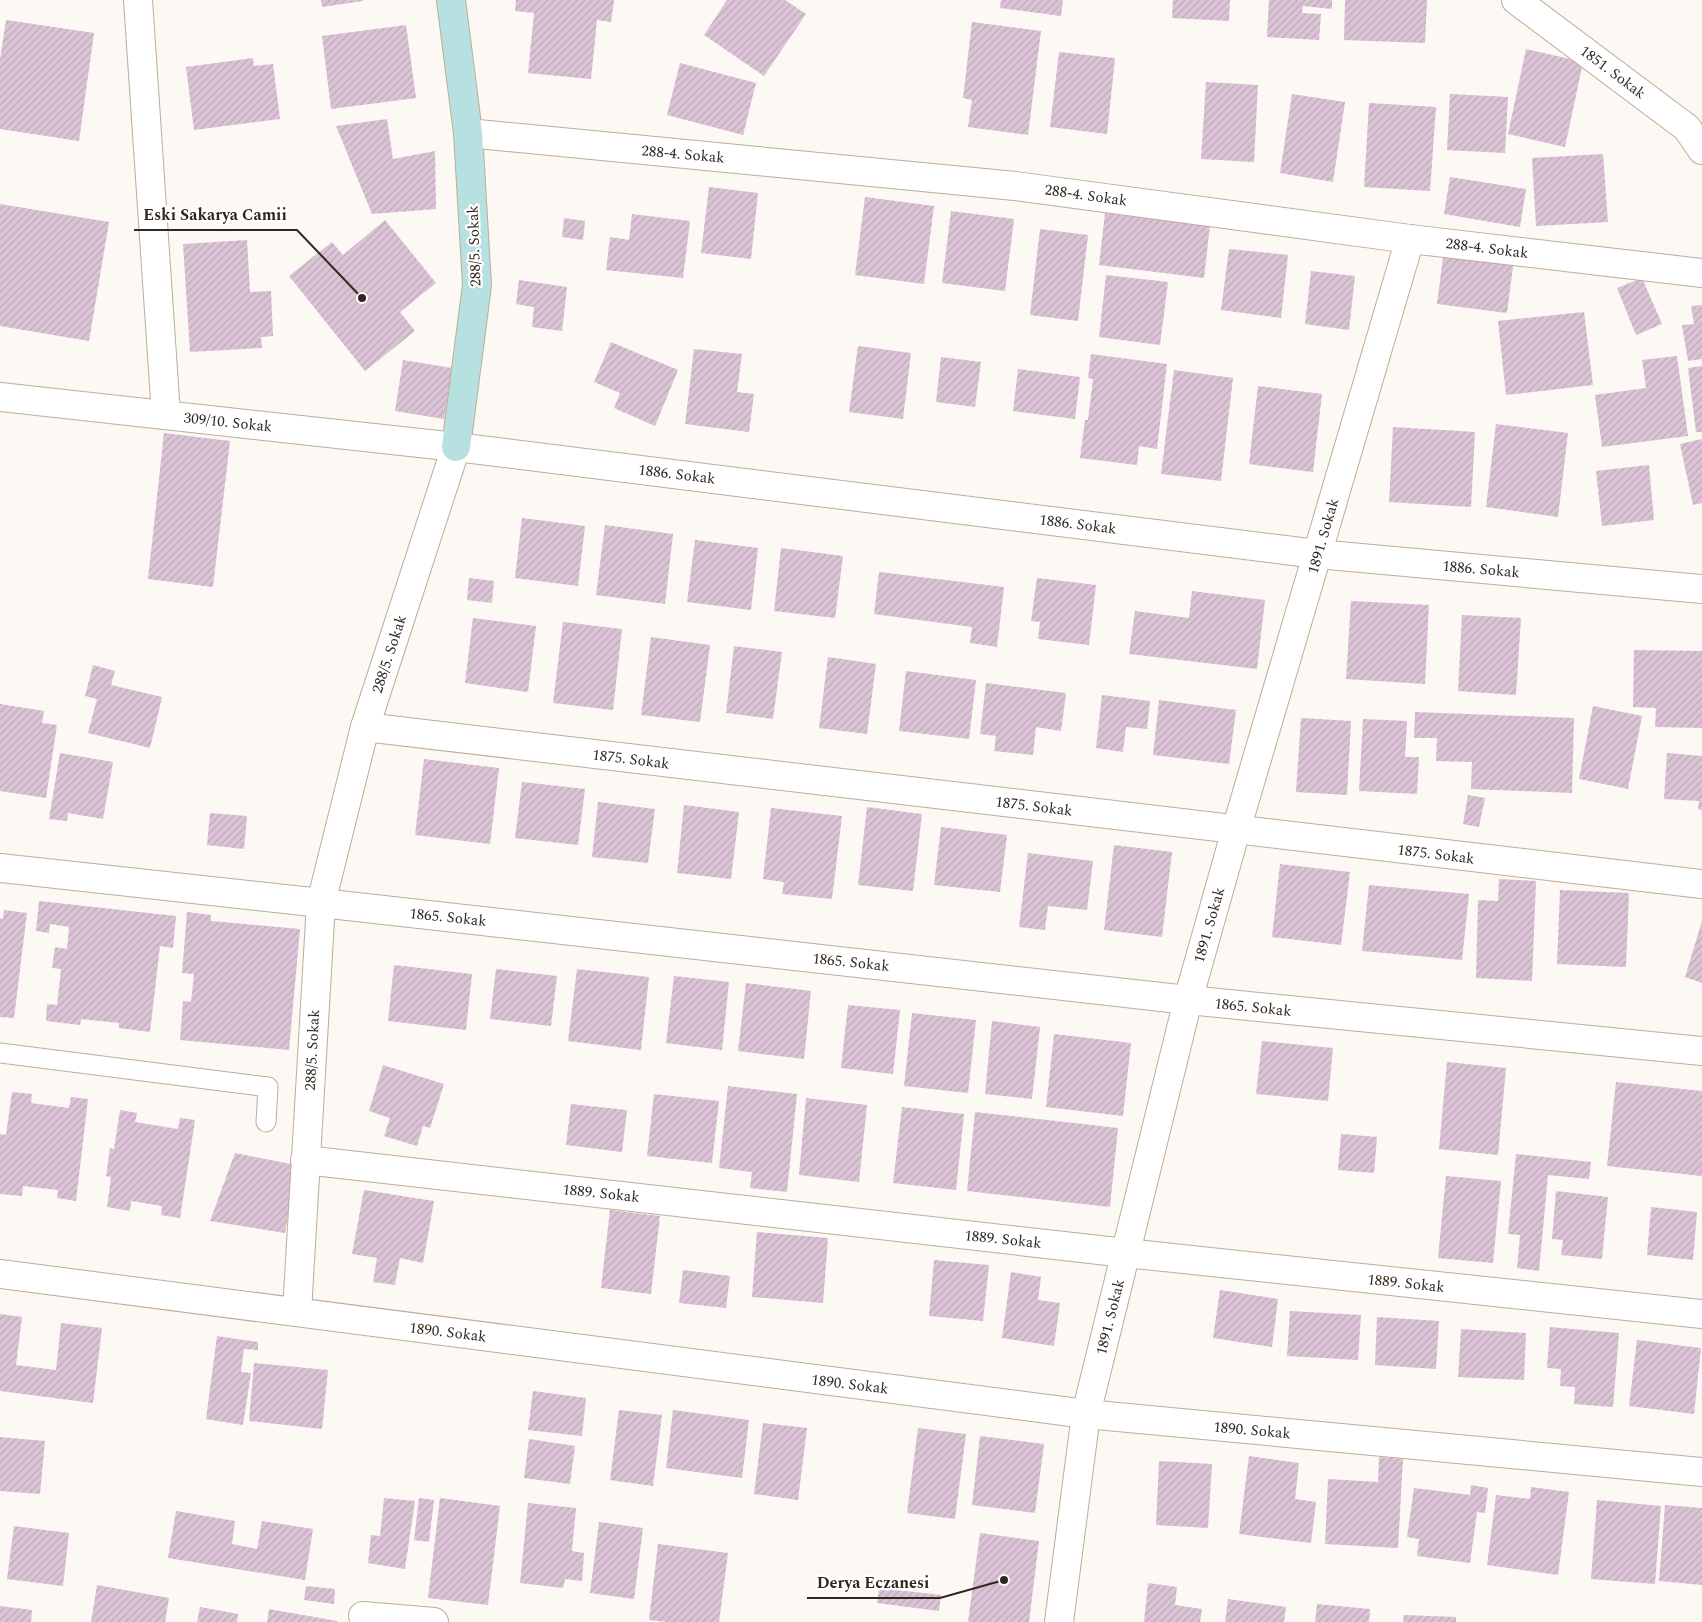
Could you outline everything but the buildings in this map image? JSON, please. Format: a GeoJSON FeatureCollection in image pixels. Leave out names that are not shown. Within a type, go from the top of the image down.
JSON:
{"type":"FeatureCollection","features":[{"type":"Feature","properties":{"kind":"street"},"geometry":{"type":"LineString","coordinates":[[138,0],[166,415]]}},
{"type":"Feature","properties":{"kind":"street","name":"288/5. Sokak"},"geometry":{"type":"LineString","coordinates":[[297,1312],[321,902],[365,727],[456,447],[477,285],[468,133],[451,0]]}},
{"type":"Feature","properties":{"kind":"street","name":"1851. Sokak"},"geometry":{"type":"LineString","coordinates":[[1516,0],[1687,128],[1702,150]]}},
{"type":"Feature","properties":{"kind":"street","name":"288-4. Sokak"},"geometry":{"type":"LineString","coordinates":[[468,133],[1015,186],[1410,240],[1702,273]]}},
{"type":"Feature","properties":{"kind":"street","name":"1891. Sokak"},"geometry":{"type":"LineString","coordinates":[[1059,1622],[1086,1414],[1188,1000],[1236,830],[1410,240]]}},
{"type":"Feature","properties":{"kind":"street","name":"309/10. Sokak"},"geometry":{"type":"LineString","coordinates":[[0,397],[456,447]]}},
{"type":"Feature","properties":{"kind":"street","name":"1886. Sokak"},"geometry":{"type":"LineString","coordinates":[[456,447],[1317,554],[1702,590]]}},
{"type":"Feature","properties":{"kind":"street","name":"1875. Sokak"},"geometry":{"type":"LineString","coordinates":[[365,727],[1702,884]]}},
{"type":"Feature","properties":{"kind":"street","name":"1865. Sokak"},"geometry":{"type":"LineString","coordinates":[[0,868],[321,902],[1188,1000],[1702,1051]]}},
{"type":"Feature","properties":{"kind":"street","name":"1889. Sokak"},"geometry":{"type":"LineString","coordinates":[[305,1160],[1126,1253],[1702,1314]]}},
{"type":"Feature","properties":{"kind":"street","name":"1890. Sokak"},"geometry":{"type":"LineString","coordinates":[[0,1274],[1086,1414],[1702,1472]]}},
{"type":"Feature","properties":{"kind":"street"},"geometry":{"type":"LineString","coordinates":[[363,1616],[434,1622]]}},
{"type":"Feature","properties":{"kind":"lane"},"geometry":{"type":"LineString","coordinates":[[0,1053],[268,1087],[266,1122]]}},
{"type":"Feature","properties":{"kind":"place","name":"Eski Sakarya Camii"},"geometry":{"type":"Point","coordinates":[362,298]}},
{"type":"Feature","properties":{"kind":"place","name":"Derya Eczanesi"},"geometry":{"type":"Point","coordinates":[1004,1580]}}]}
